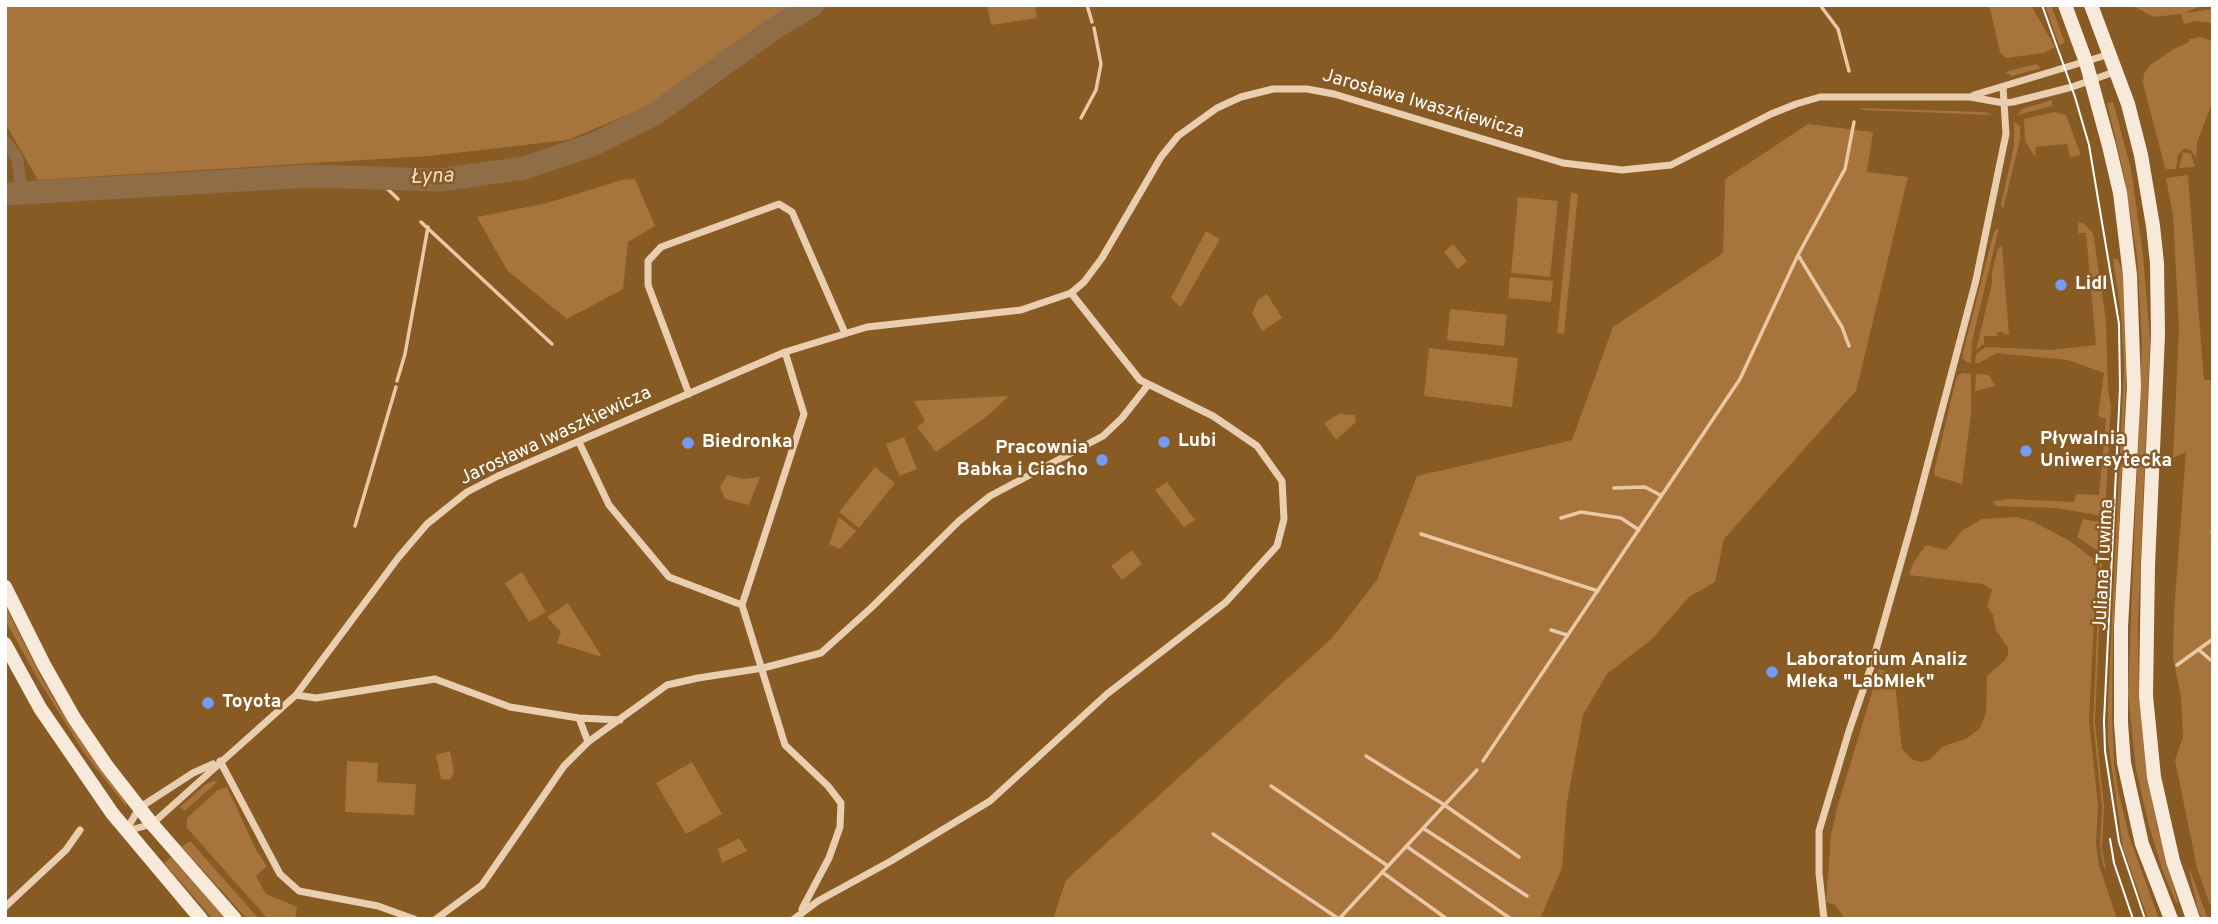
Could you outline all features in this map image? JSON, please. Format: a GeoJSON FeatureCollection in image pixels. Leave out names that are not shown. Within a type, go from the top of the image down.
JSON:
{"type":"FeatureCollection","features":[{"type":"Feature","properties":{"kind":"main road","name":"Juliana Tuwima"},"geometry":{"type":"LineString","coordinates":[[2065,5],[2086,62],[2120,194],[2130,275],[2134,386],[2121,627],[2120,701],[2124,763],[2142,844],[2171,919]]}},
{"type":"Feature","properties":{"kind":"main road"},"geometry":{"type":"LineString","coordinates":[[2091,5],[2128,104],[2141,155],[2153,226],[2157,263],[2158,335],[2146,631],[2146,696],[2154,777],[2173,860],[2193,919]]}},
{"type":"Feature","properties":{"kind":"main road"},"geometry":{"type":"LineString","coordinates":[[5,587],[32,643],[75,718],[139,808],[235,919]]}},
{"type":"Feature","properties":{"kind":"main road"},"geometry":{"type":"LineString","coordinates":[[5,644],[40,708],[126,831],[201,919]]}},
{"type":"Feature","properties":{"kind":"street","name":"Jarosława Iwaszkiewicza"},"geometry":{"type":"LineString","coordinates":[[1970,97],[2110,54]]}},
{"type":"Feature","properties":{"kind":"street","name":"Jarosława Iwaszkiewicza"},"geometry":{"type":"LineString","coordinates":[[126,831],[152,824],[296,695],[398,558],[433,519],[467,492],[498,476],[785,352],[845,333],[900,322],[1021,310],[1071,293],[1084,282],[1102,258],[1161,157],[1178,136],[1217,108],[1252,94],[1273,89],[1307,89],[1334,94],[1563,163],[1622,170],[1671,165],[1771,114],[1819,97],[1970,97],[2004,103],[2028,99],[2117,71]]}},
{"type":"Feature","properties":{"kind":"street"},"geometry":{"type":"LineString","coordinates":[[1824,919],[1819,873],[1819,831],[1872,664],[1976,280],[2006,134],[2003,87]]}},
{"type":"Feature","properties":{"kind":"street"},"geometry":{"type":"LineString","coordinates":[[689,394],[648,285],[648,261],[661,247],[779,204],[792,212],[845,333]]}},
{"type":"Feature","properties":{"kind":"street"},"geometry":{"type":"LineString","coordinates":[[794,919],[801,912],[990,801],[1107,694],[1226,602],[1277,546],[1284,519],[1282,481],[1257,446],[1213,416],[1148,386],[1119,355],[1071,293]]}},
{"type":"Feature","properties":{"kind":"street"},"geometry":{"type":"LineString","coordinates":[[785,352],[804,414],[742,604],[785,746],[828,786],[841,803],[840,827],[829,858],[801,912]]}},
{"type":"Feature","properties":{"kind":"street"},"geometry":{"type":"LineString","coordinates":[[436,919],[482,885],[564,766],[588,742],[667,685],[763,668],[821,653],[872,607],[958,521],[990,496],[1103,436],[1148,386]]}},
{"type":"Feature","properties":{"kind":"street"},"geometry":{"type":"LineString","coordinates":[[579,442],[590,470],[609,505],[669,577],[742,604]]}},
{"type":"Feature","properties":{"kind":"street"},"geometry":{"type":"LineString","coordinates":[[296,695],[316,698],[435,678],[510,707],[579,718],[620,720]]}},
{"type":"Feature","properties":{"kind":"street"},"geometry":{"type":"LineString","coordinates":[[579,718],[588,742]]}},
{"type":"Feature","properties":{"kind":"street","name":"Jarosława Iwaszkiewicza"},"geometry":{"type":"LineString","coordinates":[[126,831],[139,808],[193,773],[220,761]]}},
{"type":"Feature","properties":{"kind":"street"},"geometry":{"type":"LineString","coordinates":[[220,761],[280,874],[299,891],[378,906],[414,919]]}},
{"type":"Feature","properties":{"kind":"street"},"geometry":{"type":"LineString","coordinates":[[5,907],[66,850],[80,830]]}},
{"type":"Feature","properties":{"kind":"shaded area"},"geometry":{"type":"Polygon","coordinates":[[[5,5],[804,5],[658,102],[568,140],[429,156],[38,180],[5,123],[5,5]]]}},
{"type":"Feature","properties":{"kind":"shaded area"},"geometry":{"type":"Polygon","coordinates":[[[987,5],[1035,5],[1037,18],[991,25],[987,5]]]}},
{"type":"Feature","properties":{"kind":"shaded area"},"geometry":{"type":"Polygon","coordinates":[[[1989,5],[2031,5],[2055,47],[2044,53],[2006,58],[2000,52],[1989,5]]]}},
{"type":"Feature","properties":{"kind":"shaded area"},"geometry":{"type":"Polygon","coordinates":[[[2045,5],[2051,5],[2065,43],[2059,45],[2045,5]]]}},
{"type":"Feature","properties":{"kind":"shaded area"},"geometry":{"type":"Polygon","coordinates":[[[2131,5],[2203,5],[2185,13],[2213,9],[2213,23],[2196,21],[2184,24],[2181,14],[2154,17],[2131,5]]]}},
{"type":"Feature","properties":{"kind":"shaded area"},"geometry":{"type":"Polygon","coordinates":[[[2200,37],[2213,41],[2213,100],[2197,143],[2196,158],[2191,150],[2184,149],[2178,155],[2176,169],[2167,169],[2143,83],[2144,74],[2149,66],[2172,50],[2189,42],[2189,39],[2200,37]]]}},
{"type":"Feature","properties":{"kind":"shaded area"},"geometry":{"type":"Polygon","coordinates":[[[2036,64],[2041,68],[2012,76],[2005,72],[2036,64]]]}},
{"type":"Feature","properties":{"kind":"shaded area"},"geometry":{"type":"Polygon","coordinates":[[[2052,100],[2052,106],[2017,115],[2022,109],[2052,100]]]}},
{"type":"Feature","properties":{"kind":"shaded area"},"geometry":{"type":"Polygon","coordinates":[[[2113,102],[2131,169],[2143,254],[2150,340],[2138,623],[2139,696],[2146,768],[2157,826],[2178,902],[2176,903],[2149,826],[2136,770],[2128,694],[2142,342],[2137,256],[2123,171],[2107,103],[2113,102]]]}},
{"type":"Feature","properties":{"kind":"shaded area"},"geometry":{"type":"Polygon","coordinates":[[[1858,108],[1984,112],[1993,115],[1864,110],[1858,108]]]}},
{"type":"Feature","properties":{"kind":"shaded area"},"geometry":{"type":"Polygon","coordinates":[[[2054,112],[2066,115],[2081,155],[2070,157],[2067,144],[2035,147],[2034,156],[2025,140],[2024,119],[2054,112]]]}},
{"type":"Feature","properties":{"kind":"shaded area"},"geometry":{"type":"Polygon","coordinates":[[[2014,122],[2020,126],[2020,140],[2003,209],[2001,205],[2014,146],[2014,122]]]}},
{"type":"Feature","properties":{"kind":"shaded area"},"geometry":{"type":"Polygon","coordinates":[[[1808,124],[1873,132],[1867,172],[1908,177],[1856,391],[1724,539],[1715,582],[1689,597],[1652,639],[1607,674],[1583,715],[1567,802],[1562,868],[1540,919],[1053,919],[1066,880],[1332,638],[1377,580],[1417,476],[1572,440],[1613,327],[1723,253],[1725,179],[1808,124]]]}},
{"type":"Feature","properties":{"kind":"shaded area"},"geometry":{"type":"Polygon","coordinates":[[[2183,152],[2191,154],[2195,167],[2179,168],[2183,152]]]}},
{"type":"Feature","properties":{"kind":"shaded area"},"geometry":{"type":"Polygon","coordinates":[[[2188,175],[2204,380],[2213,380],[2213,913],[2197,868],[2175,760],[2183,737],[2181,697],[2173,658],[2186,452],[2173,458],[2179,329],[2173,215],[2166,178],[2188,175]]]}},
{"type":"Feature","properties":{"kind":"shaded area"},"geometry":{"type":"Polygon","coordinates":[[[635,179],[655,226],[628,242],[623,289],[567,319],[507,270],[477,217],[547,203],[622,180],[635,179]]]}},
{"type":"Feature","properties":{"kind":"shaded area"},"geometry":{"type":"Polygon","coordinates":[[[1571,193],[1578,194],[1564,334],[1557,333],[1571,193]]]}},
{"type":"Feature","properties":{"kind":"shaded area"},"geometry":{"type":"Polygon","coordinates":[[[1518,197],[1558,201],[1550,277],[1511,273],[1518,197]]]}},
{"type":"Feature","properties":{"kind":"shaded area"},"geometry":{"type":"Polygon","coordinates":[[[2078,223],[2083,223],[2093,233],[2106,320],[2111,407],[2105,513],[2102,516],[2057,508],[1996,506],[1993,501],[2009,499],[2074,502],[2076,494],[2099,495],[2106,419],[2098,416],[2104,373],[2068,360],[1997,353],[1975,363],[1976,354],[1986,347],[2051,350],[2096,345],[2086,233],[2078,233],[2078,223]]]}},
{"type":"Feature","properties":{"kind":"shaded area"},"geometry":{"type":"Polygon","coordinates":[[[1999,227],[1972,342],[1971,363],[1963,359],[1963,352],[1994,232],[1999,227]]]}},
{"type":"Feature","properties":{"kind":"shaded area"},"geometry":{"type":"Polygon","coordinates":[[[1206,231],[1220,239],[1181,307],[1171,298],[1206,231]]]}},
{"type":"Feature","properties":{"kind":"shaded area"},"geometry":{"type":"Polygon","coordinates":[[[1453,244],[1467,261],[1458,269],[1444,252],[1453,244]]]}},
{"type":"Feature","properties":{"kind":"shaded area"},"geometry":{"type":"Polygon","coordinates":[[[2002,246],[2009,334],[1997,332],[1997,336],[1984,336],[1984,344],[1976,350],[1998,248],[2002,246]]]}},
{"type":"Feature","properties":{"kind":"shaded area"},"geometry":{"type":"Polygon","coordinates":[[[2113,259],[2118,259],[2123,273],[2127,369],[2113,637],[2114,762],[2129,836],[2159,919],[2148,919],[2123,848],[2108,741],[2124,368],[2121,315],[2113,259]]]}},
{"type":"Feature","properties":{"kind":"shaded area"},"geometry":{"type":"Polygon","coordinates":[[[1510,277],[1553,281],[1551,302],[1508,298],[1510,277]]]}},
{"type":"Feature","properties":{"kind":"shaded area"},"geometry":{"type":"Polygon","coordinates":[[[1267,294],[1282,318],[1262,331],[1252,313],[1258,300],[1267,294]]]}},
{"type":"Feature","properties":{"kind":"shaded area"},"geometry":{"type":"Polygon","coordinates":[[[1450,309],[1507,315],[1504,346],[1447,340],[1450,309]]]}},
{"type":"Feature","properties":{"kind":"shaded area"},"geometry":{"type":"Polygon","coordinates":[[[1429,348],[1518,358],[1512,407],[1424,396],[1429,348]]]}},
{"type":"Feature","properties":{"kind":"shaded area"},"geometry":{"type":"Polygon","coordinates":[[[1964,373],[1971,374],[1971,414],[1962,484],[1935,476],[1934,472],[1956,379],[1964,373]]]}},
{"type":"Feature","properties":{"kind":"shaded area"},"geometry":{"type":"Polygon","coordinates":[[[1976,374],[1989,375],[1995,386],[1975,391],[1976,374]]]}},
{"type":"Feature","properties":{"kind":"shaded area"},"geometry":{"type":"Polygon","coordinates":[[[1009,396],[986,417],[936,452],[917,427],[925,421],[914,401],[1009,396]]]}},
{"type":"Feature","properties":{"kind":"shaded area"},"geometry":{"type":"Polygon","coordinates":[[[1339,414],[1355,415],[1356,422],[1336,440],[1324,423],[1339,414]]]}},
{"type":"Feature","properties":{"kind":"shaded area"},"geometry":{"type":"Polygon","coordinates":[[[904,437],[917,469],[899,476],[886,444],[904,437]]]}},
{"type":"Feature","properties":{"kind":"shaded area"},"geometry":{"type":"Polygon","coordinates":[[[875,467],[895,483],[859,528],[839,512],[875,467]]]}},
{"type":"Feature","properties":{"kind":"shaded area"},"geometry":{"type":"Polygon","coordinates":[[[727,475],[743,479],[760,477],[749,505],[725,499],[720,487],[727,475]]]}},
{"type":"Feature","properties":{"kind":"shaded area"},"geometry":{"type":"Polygon","coordinates":[[[1167,482],[1195,520],[1184,527],[1155,490],[1167,482]]]}},
{"type":"Feature","properties":{"kind":"shaded area"},"geometry":{"type":"Polygon","coordinates":[[[839,517],[856,531],[840,549],[829,544],[839,517]]]}},
{"type":"Feature","properties":{"kind":"shaded area"},"geometry":{"type":"Polygon","coordinates":[[[2016,517],[2032,521],[2070,541],[2097,562],[2089,720],[2098,805],[2096,843],[2099,865],[2117,919],[1845,919],[1835,905],[1826,902],[1831,835],[1879,669],[1894,674],[1902,749],[1913,760],[1922,762],[1929,760],[1944,746],[1966,739],[1980,728],[1986,713],[1987,676],[2008,654],[2008,648],[1996,630],[1993,615],[1987,606],[1992,590],[1983,584],[1909,575],[1913,563],[1926,545],[1946,550],[1963,530],[1982,519],[2016,517]]]}},
{"type":"Feature","properties":{"kind":"shaded area"},"geometry":{"type":"Polygon","coordinates":[[[2083,519],[2099,522],[2101,525],[2101,547],[2096,550],[2077,537],[2083,519]]]}},
{"type":"Feature","properties":{"kind":"shaded area"},"geometry":{"type":"Polygon","coordinates":[[[1132,550],[1142,564],[1122,580],[1111,566],[1132,550]]]}},
{"type":"Feature","properties":{"kind":"shaded area"},"geometry":{"type":"Polygon","coordinates":[[[2100,563],[2095,722],[2104,806],[2102,848],[2106,871],[2100,846],[2102,807],[2093,723],[2100,563]]]}},
{"type":"Feature","properties":{"kind":"shaded area"},"geometry":{"type":"Polygon","coordinates":[[[522,572],[546,612],[529,622],[505,583],[522,572]]]}},
{"type":"Feature","properties":{"kind":"shaded area"},"geometry":{"type":"Polygon","coordinates":[[[568,603],[602,657],[557,643],[561,632],[547,617],[568,603]]]}},
{"type":"Feature","properties":{"kind":"shaded area"},"geometry":{"type":"Polygon","coordinates":[[[5,605],[41,677],[69,724],[127,804],[125,805],[84,753],[38,679],[5,620],[5,605]]]}},
{"type":"Feature","properties":{"kind":"shaded area"},"geometry":{"type":"Polygon","coordinates":[[[450,751],[454,772],[450,780],[441,779],[436,755],[450,751]]]}},
{"type":"Feature","properties":{"kind":"shaded area"},"geometry":{"type":"Polygon","coordinates":[[[347,761],[378,763],[377,782],[416,784],[414,815],[345,812],[347,761]]]}},
{"type":"Feature","properties":{"kind":"shaded area"},"geometry":{"type":"Polygon","coordinates":[[[692,762],[722,814],[686,834],[656,783],[692,762]]]}},
{"type":"Feature","properties":{"kind":"shaded area"},"geometry":{"type":"Polygon","coordinates":[[[218,781],[185,811],[180,807],[205,785],[218,781]]]}},
{"type":"Feature","properties":{"kind":"shaded area"},"geometry":{"type":"Polygon","coordinates":[[[227,787],[257,852],[267,866],[256,876],[266,894],[297,907],[295,919],[268,919],[187,828],[187,818],[218,790],[227,787]]]}},
{"type":"Feature","properties":{"kind":"shaded area"},"geometry":{"type":"Polygon","coordinates":[[[739,838],[747,851],[722,863],[718,849],[739,838]]]}},
{"type":"Feature","properties":{"kind":"shaded area"},"geometry":{"type":"Polygon","coordinates":[[[191,842],[259,919],[247,919],[182,847],[191,842]]]}},
{"type":"Feature","properties":{"kind":"shaded area"},"geometry":{"type":"Polygon","coordinates":[[[171,857],[226,919],[213,919],[164,863],[171,857]]]}},
{"type":"Feature","properties":{"kind":"shaded area"},"geometry":{"type":"Polygon","coordinates":[[[2189,870],[2208,919],[2202,919],[2198,910],[2189,870]]]}},
{"type":"Feature","properties":{"kind":"waterway","name":"Łyna"},"geometry":{"type":"LineString","coordinates":[[5,194],[311,176],[440,180],[524,168],[592,145],[655,114],[773,29],[813,5]]}},
{"type":"Feature","properties":{"kind":"waterway"},"geometry":{"type":"LineString","coordinates":[[1087,5],[1092,22]]}},
{"type":"Feature","properties":{"kind":"waterway"},"geometry":{"type":"LineString","coordinates":[[1820,5],[1838,29],[1849,71]]}},
{"type":"Feature","properties":{"kind":"waterway"},"geometry":{"type":"LineString","coordinates":[[1081,118],[1096,90],[1101,64],[1094,28]]}},
{"type":"Feature","properties":{"kind":"waterway"},"geometry":{"type":"LineString","coordinates":[[1483,761],[1740,379],[1798,255],[1845,169],[1854,122]]}},
{"type":"Feature","properties":{"kind":"waterway"},"geometry":{"type":"LineString","coordinates":[[5,141],[17,158],[22,193]]}},
{"type":"Feature","properties":{"kind":"waterway"},"geometry":{"type":"LineString","coordinates":[[376,178],[398,199]]}},
{"type":"Feature","properties":{"kind":"waterway"},"geometry":{"type":"LineString","coordinates":[[421,222],[552,344]]}},
{"type":"Feature","properties":{"kind":"waterway"},"geometry":{"type":"LineString","coordinates":[[397,381],[405,354],[428,227]]}},
{"type":"Feature","properties":{"kind":"waterway"},"geometry":{"type":"LineString","coordinates":[[1798,255],[1842,327],[1849,346]]}},
{"type":"Feature","properties":{"kind":"waterway"},"geometry":{"type":"LineString","coordinates":[[355,526],[396,387]]}},
{"type":"Feature","properties":{"kind":"waterway"},"geometry":{"type":"LineString","coordinates":[[1614,488],[1645,487],[1660,495]]}},
{"type":"Feature","properties":{"kind":"waterway"},"geometry":{"type":"LineString","coordinates":[[1561,518],[1581,512],[1621,518],[1639,530]]}},
{"type":"Feature","properties":{"kind":"waterway"},"geometry":{"type":"LineString","coordinates":[[1421,534],[1598,591]]}},
{"type":"Feature","properties":{"kind":"waterway"},"geometry":{"type":"LineString","coordinates":[[1551,630],[1567,635]]}},
{"type":"Feature","properties":{"kind":"waterway"},"geometry":{"type":"LineString","coordinates":[[2177,665],[2213,639]]}},
{"type":"Feature","properties":{"kind":"waterway"},"geometry":{"type":"LineString","coordinates":[[2199,650],[2213,662]]}},
{"type":"Feature","properties":{"kind":"waterway"},"geometry":{"type":"LineString","coordinates":[[1366,756],[1443,804],[1519,857]]}},
{"type":"Feature","properties":{"kind":"waterway"},"geometry":{"type":"LineString","coordinates":[[1339,919],[1477,770]]}},
{"type":"Feature","properties":{"kind":"waterway"},"geometry":{"type":"LineString","coordinates":[[1271,786],[1388,866]]}},
{"type":"Feature","properties":{"kind":"waterway"},"geometry":{"type":"LineString","coordinates":[[1423,828],[1527,896]]}},
{"type":"Feature","properties":{"kind":"waterway"},"geometry":{"type":"LineString","coordinates":[[1213,834],[1339,919]]}},
{"type":"Feature","properties":{"kind":"waterway"},"geometry":{"type":"LineString","coordinates":[[1406,846],[1511,919]]}},
{"type":"Feature","properties":{"kind":"waterway"},"geometry":{"type":"LineString","coordinates":[[1382,872],[1447,919]]}},
{"type":"Feature","properties":{"kind":"tram line"},"geometry":{"type":"LineString","coordinates":[[2042,5],[2089,145],[2119,324],[2120,388],[2104,721],[2105,751],[2119,842],[2145,919]]}},
{"type":"Feature","properties":{"kind":"tram line"},"geometry":{"type":"LineString","coordinates":[[2110,839],[2114,863],[2133,919]]}},
{"type":"Feature","properties":{"kind":"place","name":"Lidl"},"geometry":{"type":"Point","coordinates":[2061,285]}},
{"type":"Feature","properties":{"kind":"place","name":"Lubi"},"geometry":{"type":"Point","coordinates":[1164,442]}},
{"type":"Feature","properties":{"kind":"place","name":"Biedronka"},"geometry":{"type":"Point","coordinates":[688,443]}},
{"type":"Feature","properties":{"kind":"place","name":"Pływalnia Uniwersytecka"},"geometry":{"type":"Point","coordinates":[2026,451]}},
{"type":"Feature","properties":{"kind":"place","name":"Pracownia Babka i Ciacho"},"geometry":{"type":"Point","coordinates":[1102,460]}},
{"type":"Feature","properties":{"kind":"place","name":"Laboratorium Analiz Mleka \"LabMlek\""},"geometry":{"type":"Point","coordinates":[1772,672]}},
{"type":"Feature","properties":{"kind":"place","name":"Toyota"},"geometry":{"type":"Point","coordinates":[208,703]}}]}
